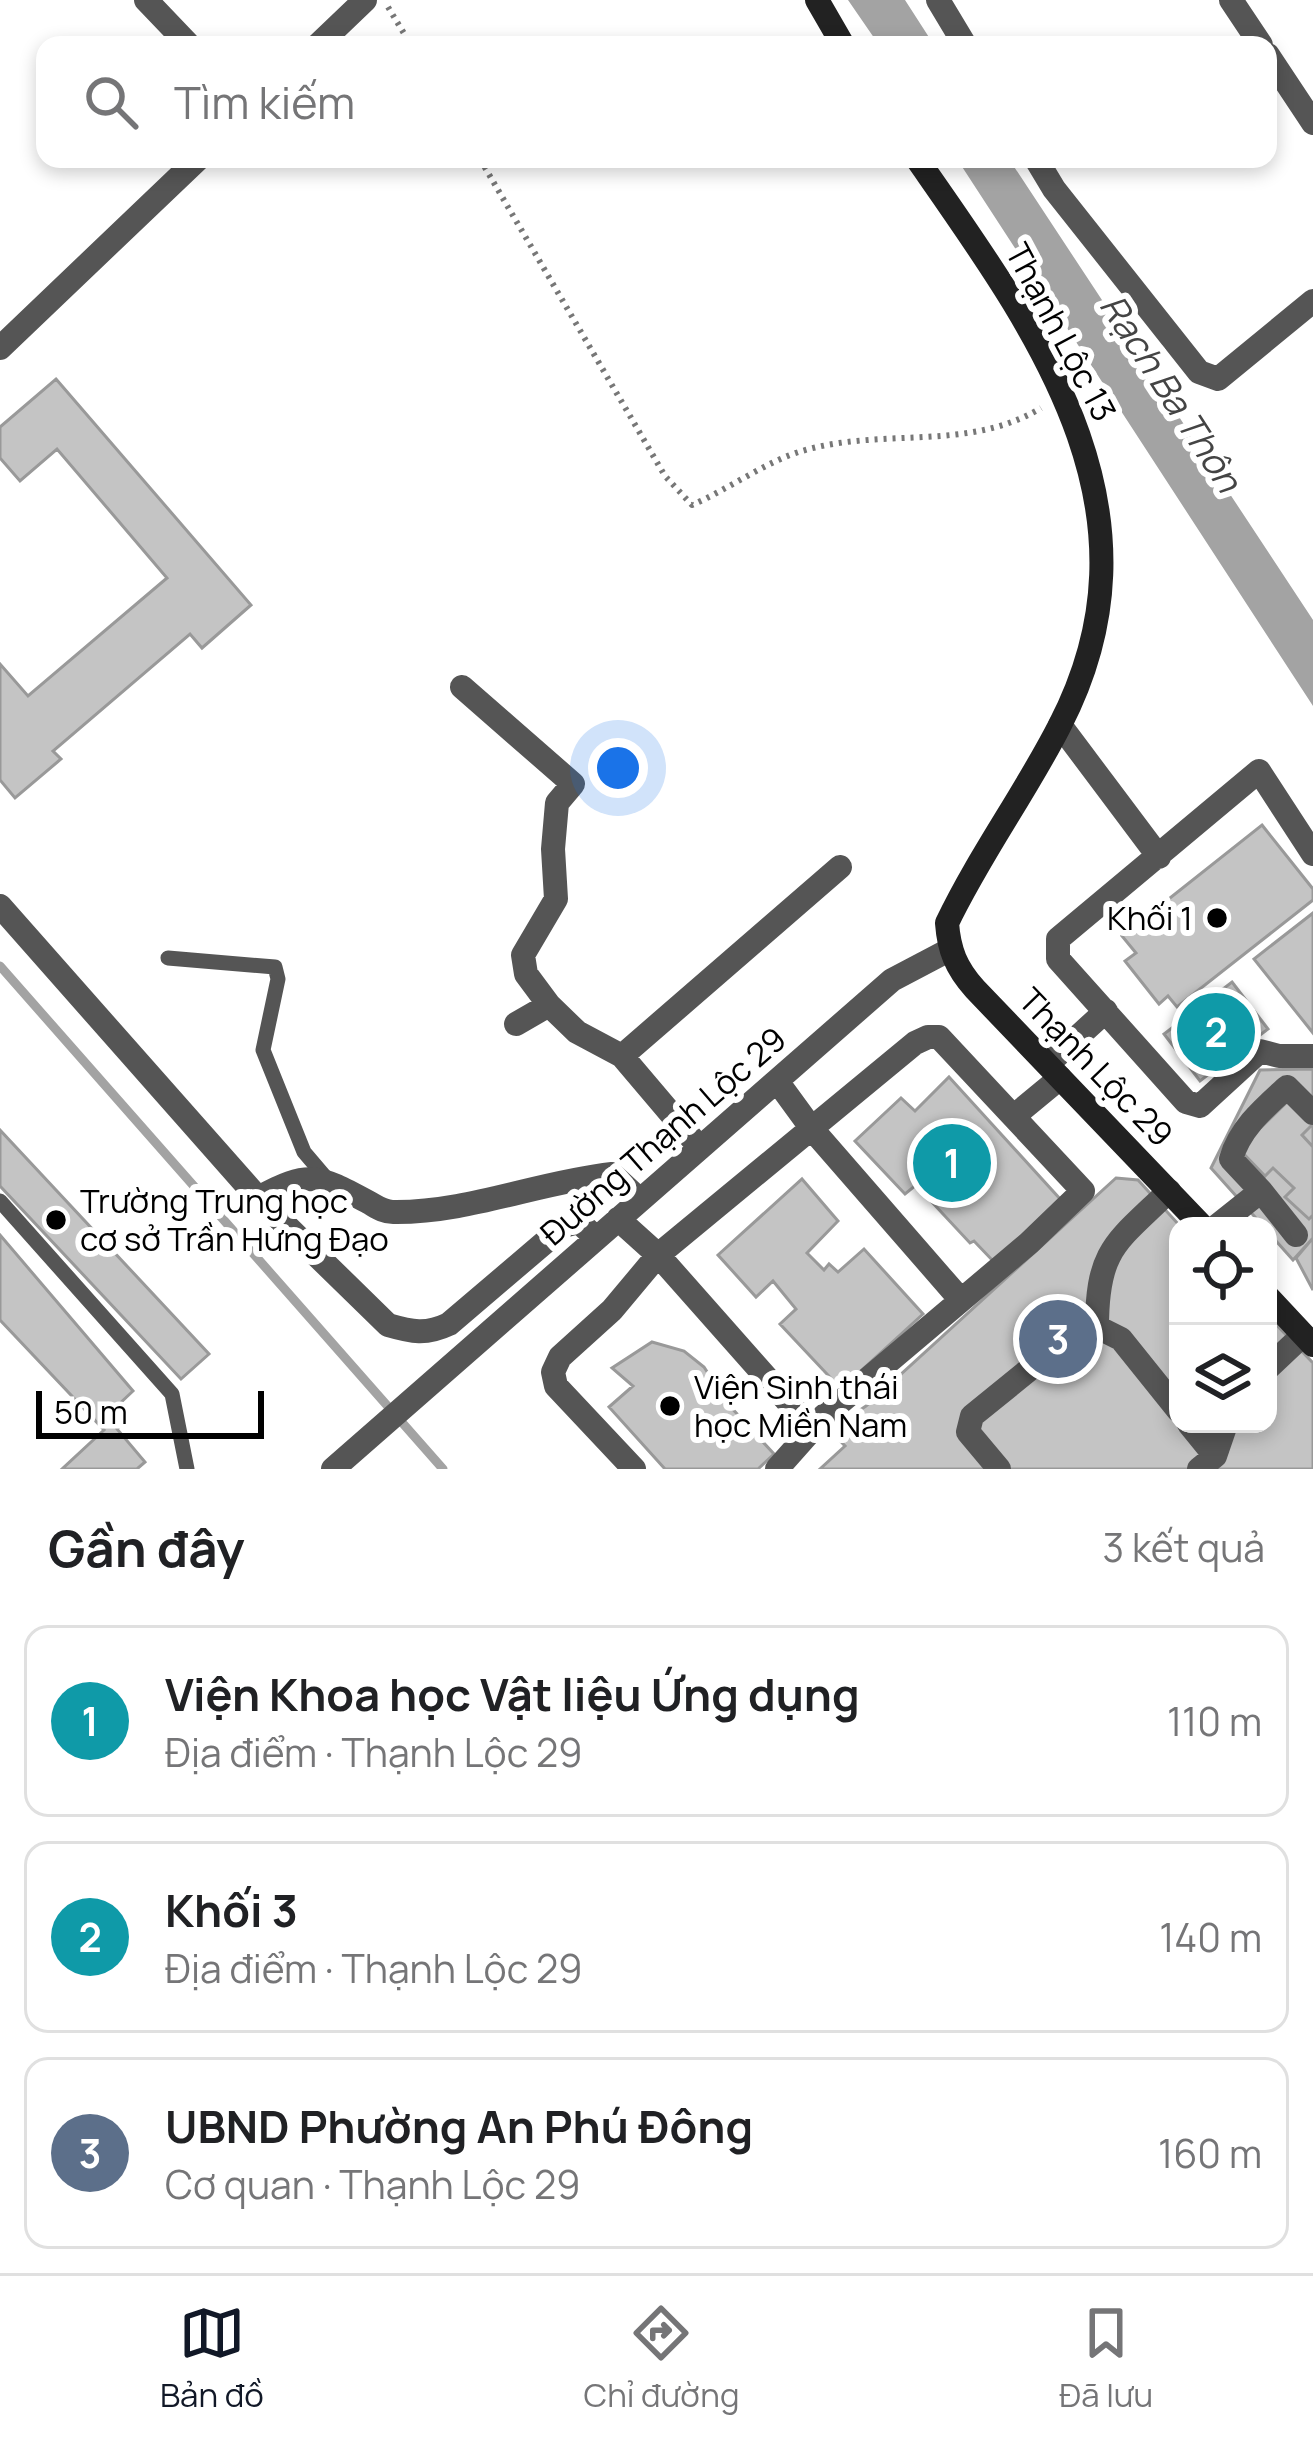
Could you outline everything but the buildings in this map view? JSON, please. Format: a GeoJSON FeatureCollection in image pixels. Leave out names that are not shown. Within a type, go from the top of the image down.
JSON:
{"type":"FeatureCollection","features":[{"type":"Feature","properties":{"kind":"street"},"geometry":{"type":"LineString","coordinates":[[146,0],[180,36]]}},
{"type":"Feature","properties":{"kind":"street"},"geometry":{"type":"LineString","coordinates":[[327,36],[365,0]]}},
{"type":"Feature","properties":{"kind":"street"},"geometry":{"type":"LineString","coordinates":[[817,0],[838,36]]}},
{"type":"Feature","properties":{"kind":"street"},"geometry":{"type":"LineString","coordinates":[[938,0],[960,36]]}},
{"type":"Feature","properties":{"kind":"street"},"geometry":{"type":"LineString","coordinates":[[1231,0],[1255,36]]}},
{"type":"Feature","properties":{"kind":"street"},"geometry":{"type":"LineString","coordinates":[[1277,69],[1313,123]]}},
{"type":"Feature","properties":{"kind":"street"},"geometry":{"type":"LineString","coordinates":[[0,348],[189,168]]}},
{"type":"Feature","properties":{"kind":"street","name":"Thạnh Lộc 13"},"geometry":{"type":"LineString","coordinates":[[923,168],[988,261],[1061,389],[1085,447],[1102,546],[1098,614],[1084,669],[1060,725],[946,922],[949,950]]}},
{"type":"Feature","properties":{"kind":"street"},"geometry":{"type":"LineString","coordinates":[[1042,168],[1199,372],[1218,379],[1313,302]]}},
{"type":"Feature","properties":{"kind":"street"},"geometry":{"type":"LineString","coordinates":[[462,687],[573,784],[557,803],[556,899],[523,955],[526,974],[578,1032],[622,1055],[700,1148]]}},
{"type":"Feature","properties":{"kind":"street"},"geometry":{"type":"LineString","coordinates":[[1060,725],[1160,857]]}},
{"type":"Feature","properties":{"kind":"street"},"geometry":{"type":"LineString","coordinates":[[1313,854],[1259,771],[1058,939],[1058,959],[1186,1102],[1199,1106],[1260,1051],[1313,1056]]}},
{"type":"Feature","properties":{"kind":"street"},"geometry":{"type":"LineString","coordinates":[[622,1055],[840,867]]}},
{"type":"Feature","properties":{"kind":"street"},"geometry":{"type":"LineString","coordinates":[[0,906],[258,1198],[388,1325],[415,1333],[433,1332],[449,1324],[564,1226],[579,1222],[596,1238]]}},
{"type":"Feature","properties":{"kind":"street","name":"Thạnh Lộc 29"},"geometry":{"type":"LineString","coordinates":[[949,950],[961,974],[1194,1217]]}},
{"type":"Feature","properties":{"kind":"street","name":"Đường Thạnh Lộc 29"},"geometry":{"type":"LineString","coordinates":[[333,1469],[892,980],[949,950]]}},
{"type":"Feature","properties":{"kind":"street"},"geometry":{"type":"LineString","coordinates":[[516,1024],[549,1005]]}},
{"type":"Feature","properties":{"kind":"street"},"geometry":{"type":"LineString","coordinates":[[1014,1116],[1106,1011]]}},
{"type":"Feature","properties":{"kind":"street"},"geometry":{"type":"LineString","coordinates":[[634,1469],[556,1386],[553,1372],[560,1357],[613,1310],[658,1255],[928,1036],[939,1037],[1084,1191],[812,1429],[777,1469]]}},
{"type":"Feature","properties":{"kind":"street"},"geometry":{"type":"LineString","coordinates":[[777,1081],[812,1129],[960,1299]]}},
{"type":"Feature","properties":{"kind":"street"},"geometry":{"type":"LineString","coordinates":[[1296,1235],[1231,1159],[1235,1142],[1287,1087],[1313,1114]]}},
{"type":"Feature","properties":{"kind":"street"},"geometry":{"type":"LineString","coordinates":[[258,1198],[292,1180],[326,1180],[387,1213],[445,1209],[563,1179],[612,1174],[640,1200]]}},
{"type":"Feature","properties":{"kind":"street"},"geometry":{"type":"LineString","coordinates":[[1097,1327],[1097,1282],[1116,1241],[1169,1191]]}},
{"type":"Feature","properties":{"kind":"street"},"geometry":{"type":"LineString","coordinates":[[1228,1217],[1261,1191]]}},
{"type":"Feature","properties":{"kind":"street"},"geometry":{"type":"LineString","coordinates":[[618,1219],[658,1255],[812,1429]]}},
{"type":"Feature","properties":{"kind":"street"},"geometry":{"type":"LineString","coordinates":[[1277,1307],[1308,1340],[1277,1362]]}},
{"type":"Feature","properties":{"kind":"street"},"geometry":{"type":"LineString","coordinates":[[999,1469],[968,1432],[972,1417],[1078,1330],[1097,1327],[1121,1339],[1169,1399]]}},
{"type":"Feature","properties":{"kind":"street"},"geometry":{"type":"LineString","coordinates":[[1193,1433],[1207,1463]]}},
{"type":"Feature","properties":{"kind":"street"},"geometry":{"type":"LineString","coordinates":[[1207,1463],[1222,1433]]}},
{"type":"Feature","properties":{"kind":"lane"},"geometry":{"type":"LineString","coordinates":[[168,958],[275,967],[278,979],[263,1050],[304,1152],[326,1180]]}},
{"type":"Feature","properties":{"kind":"lane"},"geometry":{"type":"LineString","coordinates":[[0,1201],[172,1394],[187,1469]]}},
{"type":"Feature","properties":{"kind":"path"},"geometry":{"type":"LineString","coordinates":[[384,0],[406,36]]}},
{"type":"Feature","properties":{"kind":"path"},"geometry":{"type":"LineString","coordinates":[[486,168],[665,476],[692,506],[800,451],[977,434],[1016,423],[1048,404],[1061,389]]}},
{"type":"Feature","properties":{"kind":"shaded area"},"geometry":{"type":"Polygon","coordinates":[[[848,0],[905,0],[928,36],[873,36],[848,0]]]}},
{"type":"Feature","properties":{"kind":"shaded area"},"geometry":{"type":"Polygon","coordinates":[[[963,168],[1015,168],[1313,620],[1313,706],[963,168]]]}},
{"type":"Feature","properties":{"kind":"waterway"},"geometry":{"type":"LineString","coordinates":[[0,966],[443,1469]]}},
{"type":"Feature","properties":{"kind":"place","name":"Khối 1"},"geometry":{"type":"Point","coordinates":[1217,918]}},
{"type":"Feature","properties":{"kind":"place","name":"Khối 3"},"geometry":{"type":"Point","coordinates":[1216,1032]}},
{"type":"Feature","properties":{"kind":"place","name":"Viện Khoa học Vật liệu Ứng dụng"},"geometry":{"type":"Point","coordinates":[952,1163]}},
{"type":"Feature","properties":{"kind":"place","name":"Trường Trung học cơ sở Trần Hưng Đạo"},"geometry":{"type":"Point","coordinates":[56,1220]}},
{"type":"Feature","properties":{"kind":"place","name":"UBND Phường An Phú Đông"},"geometry":{"type":"Point","coordinates":[1058,1339]}},
{"type":"Feature","properties":{"kind":"place","name":"Viện Sinh thái học Miền Nam"},"geometry":{"type":"Point","coordinates":[670,1406]}},
{"type":"Feature","properties":{"kind":"water label","name":"Rạch Ba Thôn"},"geometry":{"type":"Point","coordinates":[1171,393]}}]}
